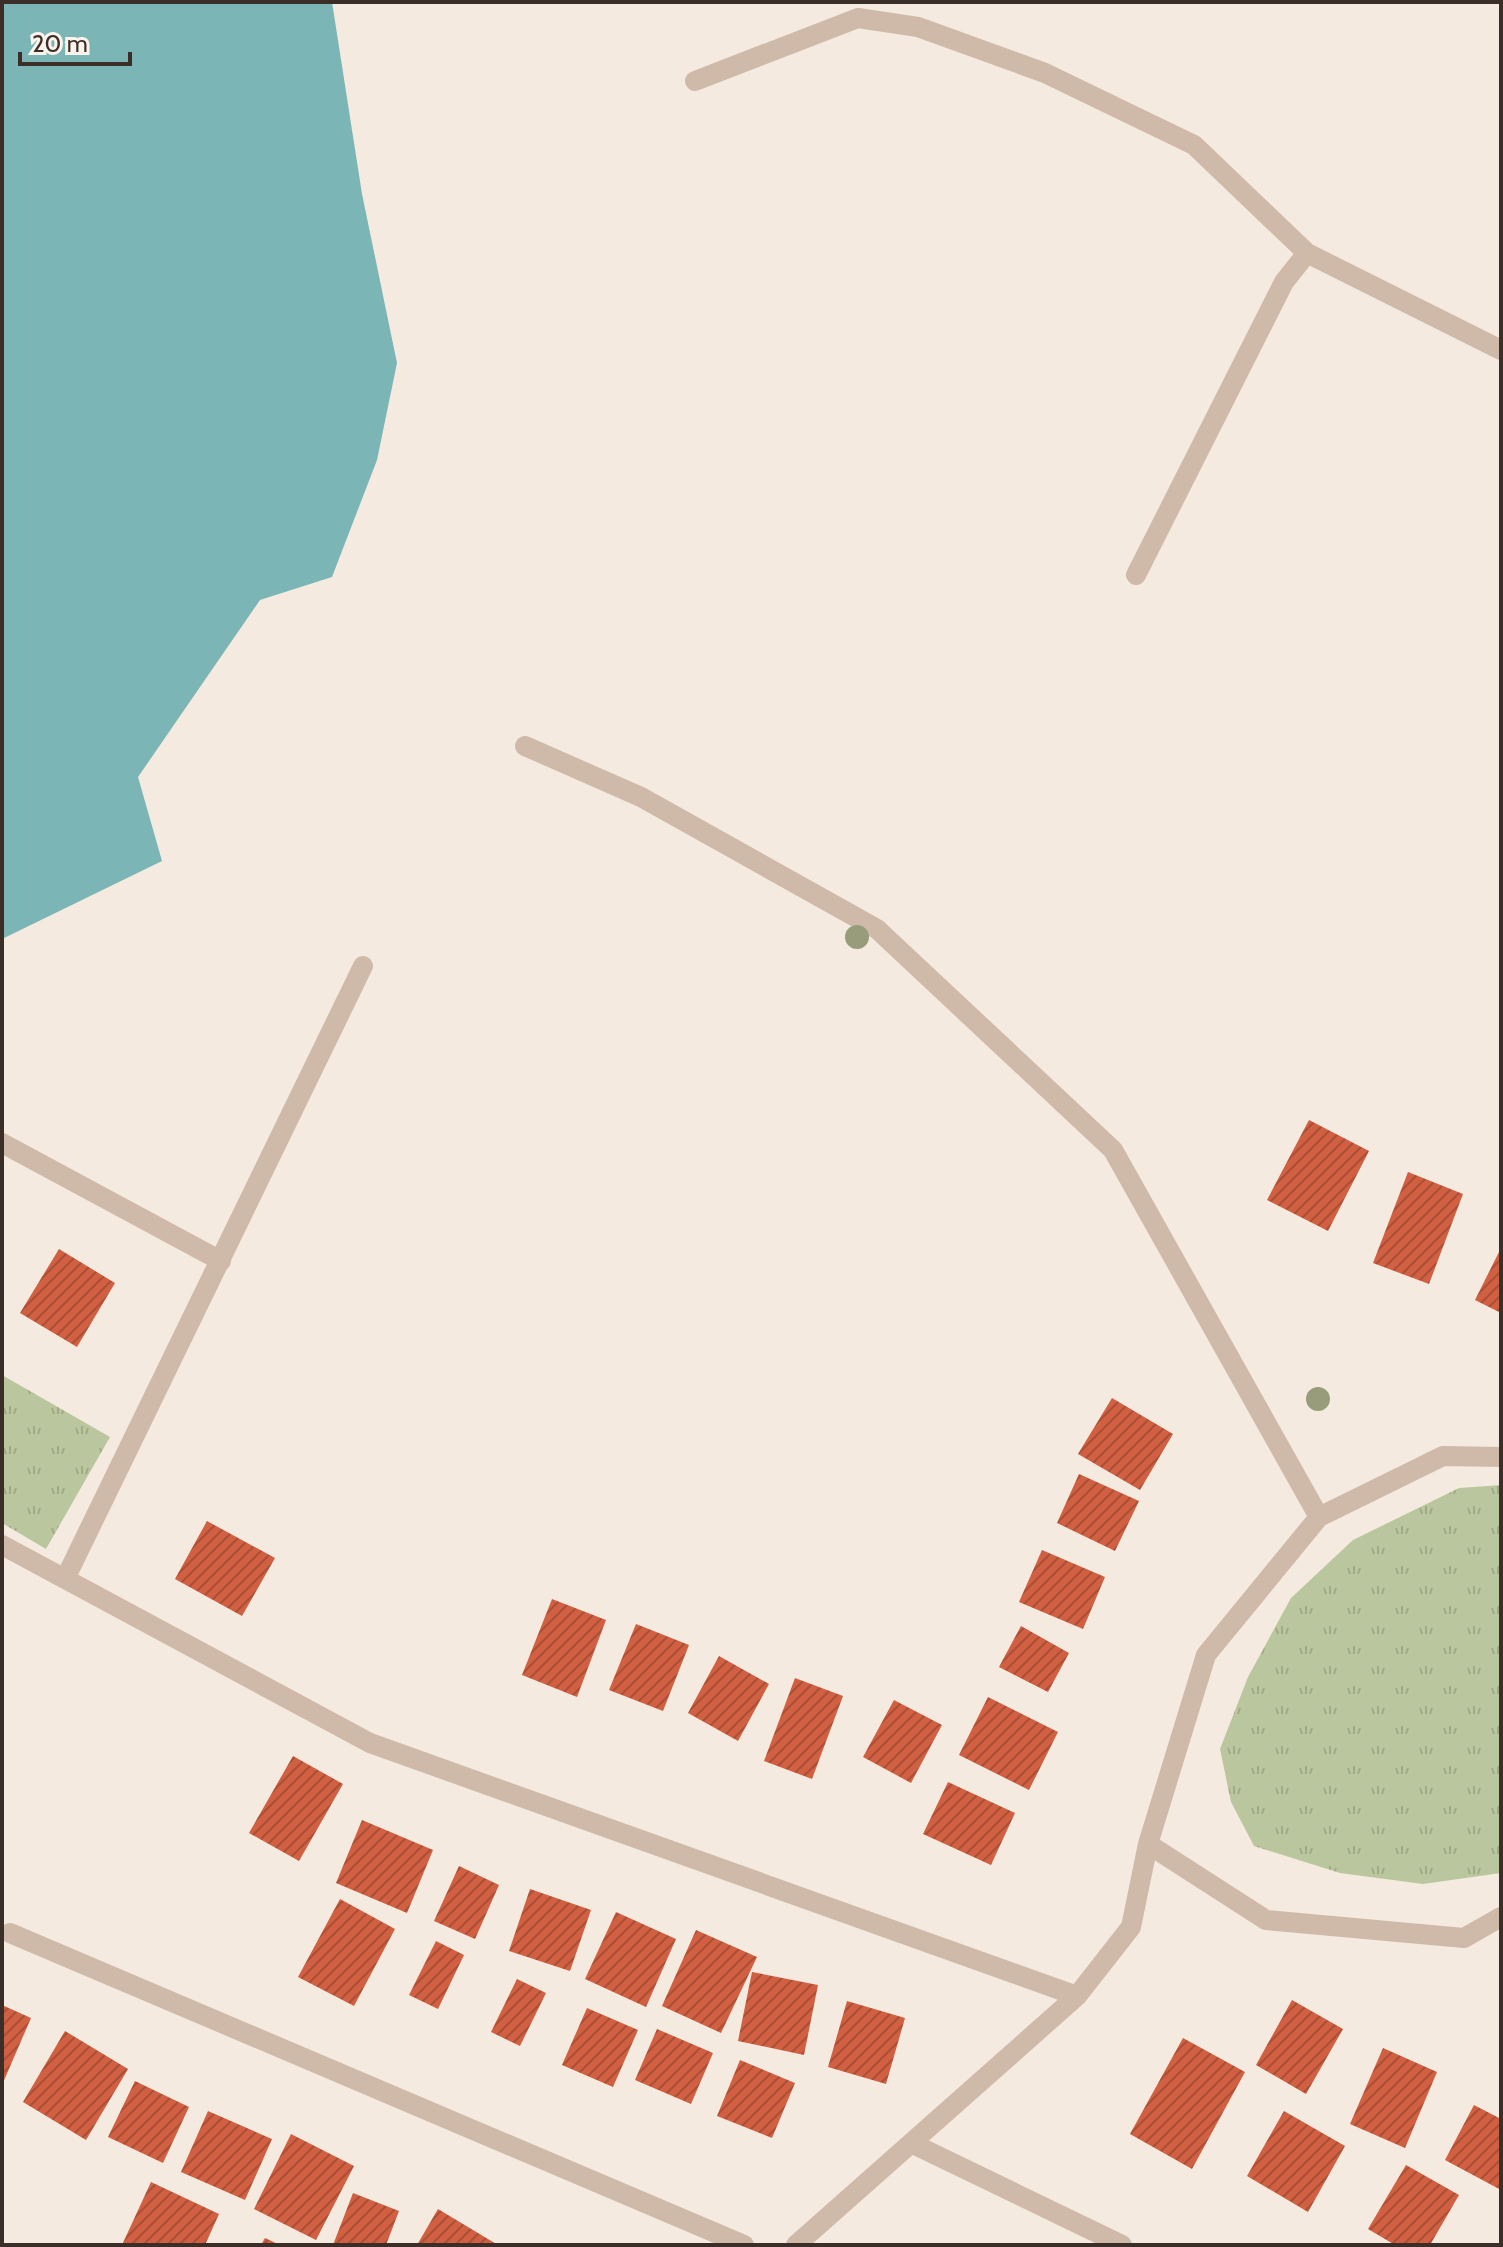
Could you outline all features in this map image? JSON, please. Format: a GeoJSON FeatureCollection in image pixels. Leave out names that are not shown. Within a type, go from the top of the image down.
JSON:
{"type":"FeatureCollection","features":[{"type":"Feature","properties":{"kind":"street"},"geometry":{"type":"LineString","coordinates":[[695,81],[858,18],[918,27],[1045,73],[1194,145],[1307,253],[1501,350]]}},
{"type":"Feature","properties":{"kind":"street"},"geometry":{"type":"LineString","coordinates":[[1136,575],[1284,282],[1307,253]]}},
{"type":"Feature","properties":{"kind":"street"},"geometry":{"type":"LineString","coordinates":[[525,746],[641,797],[877,929],[1113,1150],[1319,1517]]}},
{"type":"Feature","properties":{"kind":"street"},"geometry":{"type":"LineString","coordinates":[[65,1579],[363,966]]}},
{"type":"Feature","properties":{"kind":"street"},"geometry":{"type":"LineString","coordinates":[[2,1143],[221,1261]]}},
{"type":"Feature","properties":{"kind":"street"},"geometry":{"type":"LineString","coordinates":[[796,2245],[1077,1996],[1131,1927],[1148,1844],[1206,1655],[1319,1517],[1443,1456],[1501,1457]]}},
{"type":"Feature","properties":{"kind":"street"},"geometry":{"type":"LineString","coordinates":[[2,1545],[370,1743],[1077,1996]]}},
{"type":"Feature","properties":{"kind":"street"},"geometry":{"type":"LineString","coordinates":[[1148,1844],[1266,1920],[1464,1938],[1501,1917]]}},
{"type":"Feature","properties":{"kind":"street"},"geometry":{"type":"LineString","coordinates":[[10,1933],[744,2245]]}},
{"type":"Feature","properties":{"kind":"street"},"geometry":{"type":"LineString","coordinates":[[911,2143],[1122,2245]]}},
{"type":"Feature","properties":{"kind":"green space"},"geometry":{"type":"Polygon","coordinates":[[[2,1375],[110,1437],[46,1549],[2,1523],[2,1375]]]}},
{"type":"Feature","properties":{"kind":"green space"},"geometry":{"type":"Polygon","coordinates":[[[1501,1485],[1501,1873],[1423,1884],[1340,1873],[1254,1846],[1231,1802],[1220,1749],[1248,1677],[1291,1598],[1353,1540],[1459,1488],[1501,1485]]]}},
{"type":"Feature","properties":{"kind":"water"},"geometry":{"type":"Polygon","coordinates":[[[2,2],[332,2],[362,194],[397,363],[377,460],[332,577],[260,600],[138,777],[162,861],[2,939],[2,2]]]}},
{"type":"Feature","properties":{"kind":"building"},"geometry":{"type":"Polygon","coordinates":[[[1309,1120],[1369,1151],[1328,1231],[1267,1200],[1309,1120]]]}},
{"type":"Feature","properties":{"kind":"building"},"geometry":{"type":"Polygon","coordinates":[[[1408,1172],[1463,1194],[1429,1284],[1373,1263],[1408,1172]]]}},
{"type":"Feature","properties":{"kind":"building"},"geometry":{"type":"Polygon","coordinates":[[[1501,1248],[1501,1313],[1475,1300],[1501,1248]]]}},
{"type":"Feature","properties":{"kind":"building"},"geometry":{"type":"Polygon","coordinates":[[[59,1249],[115,1283],[77,1347],[20,1313],[59,1249]]]}},
{"type":"Feature","properties":{"kind":"building"},"geometry":{"type":"Polygon","coordinates":[[[1112,1398],[1173,1434],[1140,1490],[1078,1454],[1112,1398]]]}},
{"type":"Feature","properties":{"kind":"building"},"geometry":{"type":"Polygon","coordinates":[[[1079,1474],[1139,1501],[1115,1551],[1057,1523],[1079,1474]]]}},
{"type":"Feature","properties":{"kind":"building"},"geometry":{"type":"Polygon","coordinates":[[[207,1521],[275,1558],[242,1616],[175,1579],[207,1521]]]}},
{"type":"Feature","properties":{"kind":"building"},"geometry":{"type":"Polygon","coordinates":[[[1042,1550],[1105,1577],[1083,1629],[1019,1602],[1042,1550]]]}},
{"type":"Feature","properties":{"kind":"building"},"geometry":{"type":"Polygon","coordinates":[[[552,1599],[606,1620],[577,1697],[522,1675],[552,1599]]]}},
{"type":"Feature","properties":{"kind":"building"},"geometry":{"type":"Polygon","coordinates":[[[636,1624],[689,1645],[663,1711],[609,1690],[636,1624]]]}},
{"type":"Feature","properties":{"kind":"building"},"geometry":{"type":"Polygon","coordinates":[[[1021,1626],[1069,1653],[1048,1692],[999,1667],[1021,1626]]]}},
{"type":"Feature","properties":{"kind":"building"},"geometry":{"type":"Polygon","coordinates":[[[719,1656],[769,1684],[738,1741],[688,1713],[719,1656]]]}},
{"type":"Feature","properties":{"kind":"building"},"geometry":{"type":"Polygon","coordinates":[[[795,1678],[843,1696],[812,1779],[764,1761],[795,1678]]]}},
{"type":"Feature","properties":{"kind":"building"},"geometry":{"type":"Polygon","coordinates":[[[988,1697],[1058,1732],[1029,1790],[959,1755],[988,1697]]]}},
{"type":"Feature","properties":{"kind":"building"},"geometry":{"type":"Polygon","coordinates":[[[894,1700],[942,1725],[911,1783],[863,1757],[894,1700]]]}},
{"type":"Feature","properties":{"kind":"building"},"geometry":{"type":"Polygon","coordinates":[[[293,1756],[343,1784],[299,1861],[249,1833],[293,1756]]]}},
{"type":"Feature","properties":{"kind":"building"},"geometry":{"type":"Polygon","coordinates":[[[948,1782],[1015,1813],[991,1865],[923,1834],[948,1782]]]}},
{"type":"Feature","properties":{"kind":"building"},"geometry":{"type":"Polygon","coordinates":[[[362,1820],[433,1850],[407,1913],[336,1883],[362,1820]]]}},
{"type":"Feature","properties":{"kind":"building"},"geometry":{"type":"Polygon","coordinates":[[[459,1866],[499,1885],[475,1939],[434,1921],[459,1866]]]}},
{"type":"Feature","properties":{"kind":"building"},"geometry":{"type":"Polygon","coordinates":[[[530,1889],[591,1910],[570,1971],[509,1951],[530,1889]]]}},
{"type":"Feature","properties":{"kind":"building"},"geometry":{"type":"Polygon","coordinates":[[[340,1899],[395,1929],[354,2006],[298,1977],[340,1899]]]}},
{"type":"Feature","properties":{"kind":"building"},"geometry":{"type":"Polygon","coordinates":[[[616,1912],[676,1939],[646,2007],[585,1979],[616,1912]]]}},
{"type":"Feature","properties":{"kind":"building"},"geometry":{"type":"Polygon","coordinates":[[[696,1930],[757,1957],[721,2033],[662,2006],[696,1930]]]}},
{"type":"Feature","properties":{"kind":"building"},"geometry":{"type":"Polygon","coordinates":[[[436,1941],[464,1955],[438,2009],[409,1995],[436,1941]]]}},
{"type":"Feature","properties":{"kind":"building"},"geometry":{"type":"Polygon","coordinates":[[[752,1972],[818,1985],[804,2055],[738,2041],[752,1972]]]}},
{"type":"Feature","properties":{"kind":"building"},"geometry":{"type":"Polygon","coordinates":[[[517,1979],[546,1993],[520,2046],[491,2032],[517,1979]]]}},
{"type":"Feature","properties":{"kind":"building"},"geometry":{"type":"Polygon","coordinates":[[[1292,2000],[1343,2029],[1306,2094],[1256,2065],[1292,2000]]]}},
{"type":"Feature","properties":{"kind":"building"},"geometry":{"type":"Polygon","coordinates":[[[847,2001],[905,2018],[886,2084],[828,2067],[847,2001]]]}},
{"type":"Feature","properties":{"kind":"building"},"geometry":{"type":"Polygon","coordinates":[[[2,2005],[31,2018],[2,2085],[2,2005]]]}},
{"type":"Feature","properties":{"kind":"building"},"geometry":{"type":"Polygon","coordinates":[[[587,2008],[638,2030],[613,2087],[562,2065],[587,2008]]]}},
{"type":"Feature","properties":{"kind":"building"},"geometry":{"type":"Polygon","coordinates":[[[657,2029],[713,2053],[691,2104],[635,2080],[657,2029]]]}},
{"type":"Feature","properties":{"kind":"building"},"geometry":{"type":"Polygon","coordinates":[[[65,2031],[128,2069],[86,2140],[23,2102],[65,2031]]]}},
{"type":"Feature","properties":{"kind":"building"},"geometry":{"type":"Polygon","coordinates":[[[1183,2038],[1245,2072],[1192,2169],[1130,2134],[1183,2038]]]}},
{"type":"Feature","properties":{"kind":"building"},"geometry":{"type":"Polygon","coordinates":[[[1383,2048],[1437,2072],[1405,2148],[1350,2124],[1383,2048]]]}},
{"type":"Feature","properties":{"kind":"building"},"geometry":{"type":"Polygon","coordinates":[[[740,2060],[795,2083],[772,2138],[717,2116],[740,2060]]]}},
{"type":"Feature","properties":{"kind":"building"},"geometry":{"type":"Polygon","coordinates":[[[135,2081],[189,2107],[163,2163],[108,2137],[135,2081]]]}},
{"type":"Feature","properties":{"kind":"building"},"geometry":{"type":"Polygon","coordinates":[[[1474,2105],[1501,2119],[1501,2190],[1445,2160],[1474,2105]]]}},
{"type":"Feature","properties":{"kind":"building"},"geometry":{"type":"Polygon","coordinates":[[[208,2111],[272,2139],[245,2200],[181,2172],[208,2111]]]}},
{"type":"Feature","properties":{"kind":"building"},"geometry":{"type":"Polygon","coordinates":[[[1284,2111],[1345,2146],[1308,2212],[1247,2176],[1284,2111]]]}},
{"type":"Feature","properties":{"kind":"building"},"geometry":{"type":"Polygon","coordinates":[[[291,2134],[354,2166],[316,2240],[254,2209],[291,2134]]]}},
{"type":"Feature","properties":{"kind":"building"},"geometry":{"type":"Polygon","coordinates":[[[1406,2165],[1459,2195],[1430,2245],[1395,2245],[1368,2229],[1406,2165]]]}},
{"type":"Feature","properties":{"kind":"building"},"geometry":{"type":"Polygon","coordinates":[[[151,2182],[219,2214],[205,2245],[122,2245],[151,2182]]]}},
{"type":"Feature","properties":{"kind":"building"},"geometry":{"type":"Polygon","coordinates":[[[353,2193],[399,2211],[386,2245],[333,2245],[353,2193]]]}},
{"type":"Feature","properties":{"kind":"building"},"geometry":{"type":"Polygon","coordinates":[[[438,2209],[498,2245],[417,2245],[438,2209]]]}},
{"type":"Feature","properties":{"kind":"building"},"geometry":{"type":"Polygon","coordinates":[[[265,2238],[280,2245],[261,2245],[265,2238]]]}}]}
